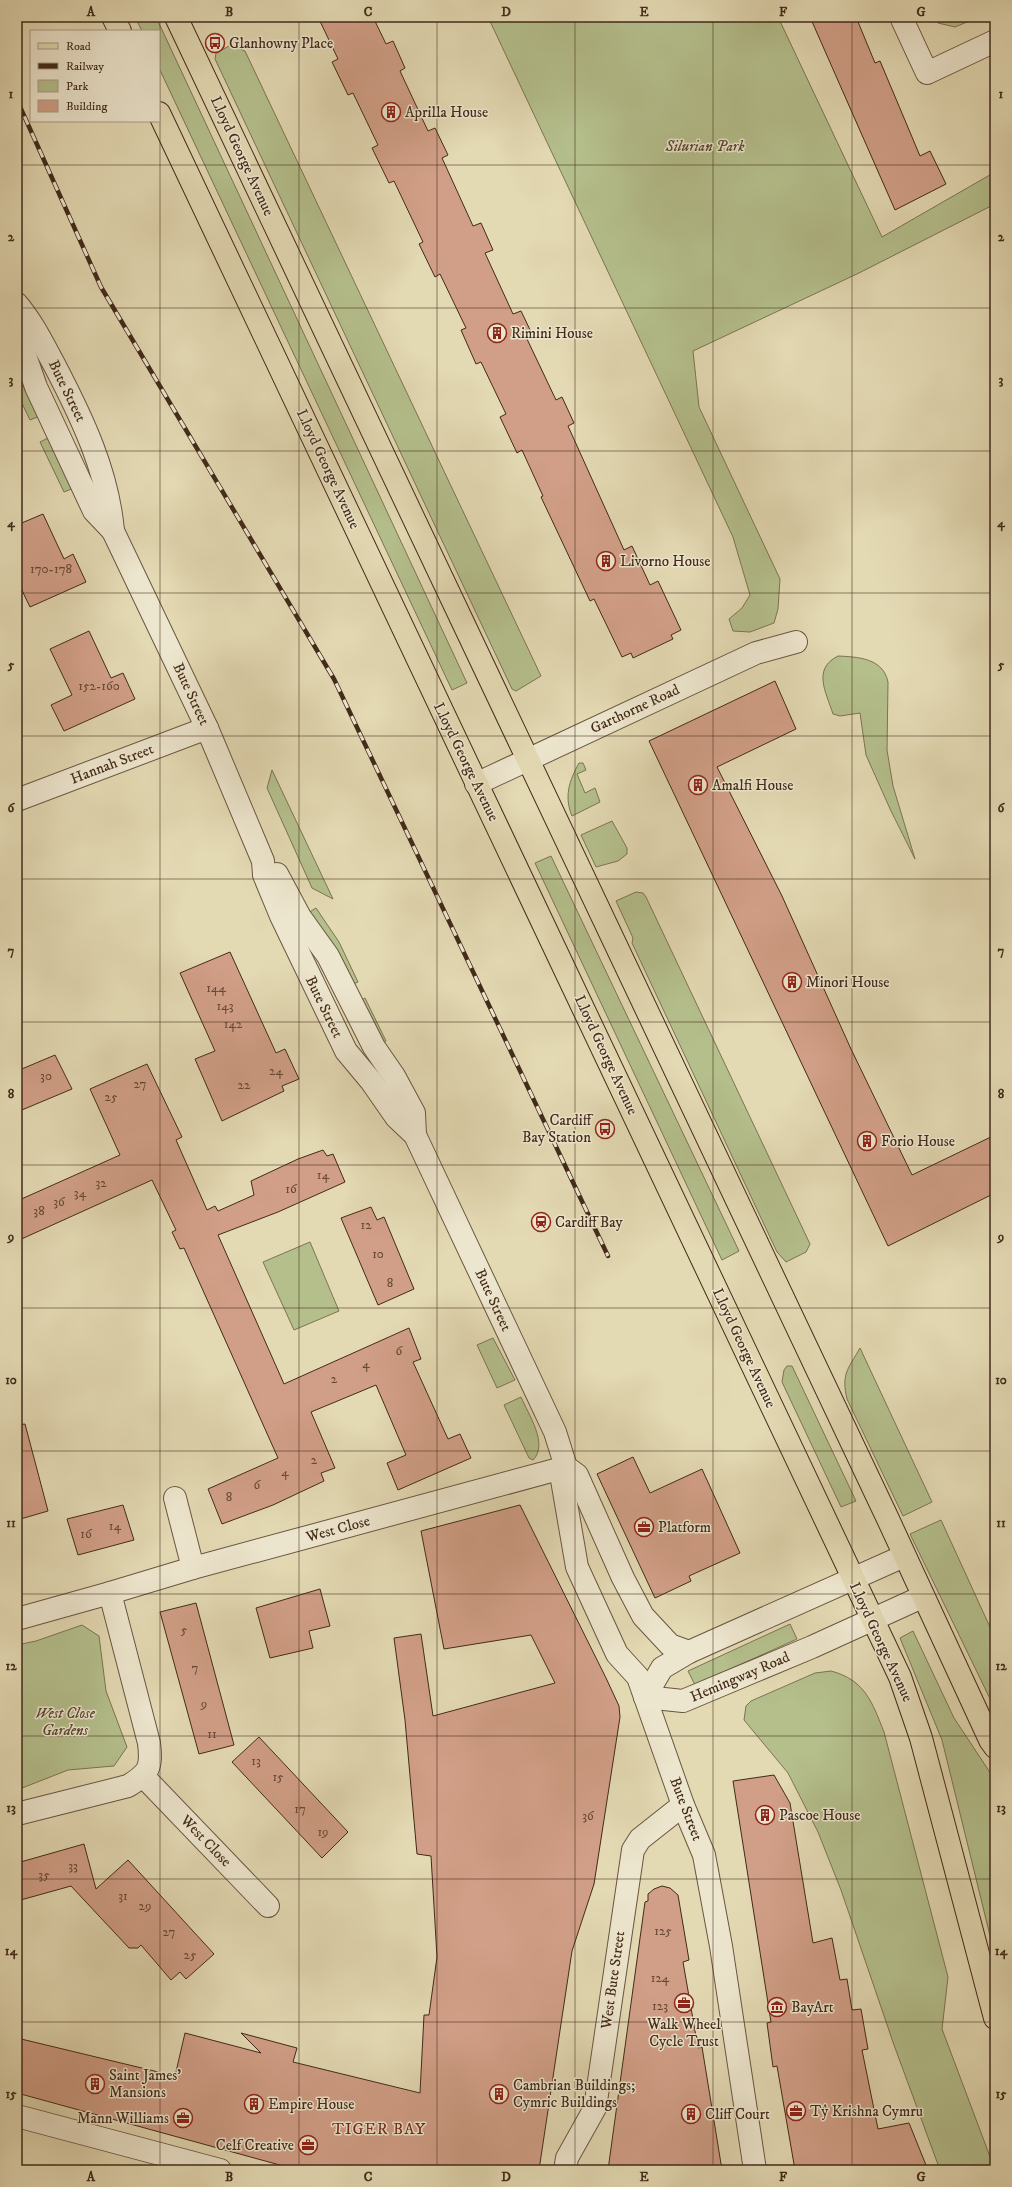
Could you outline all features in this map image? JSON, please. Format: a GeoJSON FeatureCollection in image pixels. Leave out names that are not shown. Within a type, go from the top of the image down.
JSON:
{"type":"FeatureCollection","features":[{"type":"Feature","properties":{"kind":"main road"},"geometry":{"type":"LineString","coordinates":[[113,17],[120,30]]}},
{"type":"Feature","properties":{"kind":"main road","name":"Lloyd George Avenue"},"geometry":{"type":"LineString","coordinates":[[176,17],[528,759],[922,1597],[946,1642],[990,1740],[995,1747]]}},
{"type":"Feature","properties":{"kind":"main road","name":"Lloyd George Avenue"},"geometry":{"type":"LineString","coordinates":[[160,115],[900,1677],[912,1710],[995,2018]]}},
{"type":"Feature","properties":{"kind":"street"},"geometry":{"type":"LineString","coordinates":[[902,17],[927,73],[995,41]]}},
{"type":"Feature","properties":{"kind":"street","name":"Bute Street"},"geometry":{"type":"LineString","coordinates":[[17,304],[34,327],[93,444],[111,505],[113,531]]}},
{"type":"Feature","properties":{"kind":"street","name":"Bute Street"},"geometry":{"type":"LineString","coordinates":[[17,332],[36,387],[94,511],[113,531],[207,728],[263,861],[264,875],[281,916],[346,1051],[371,1081],[396,1117],[415,1135],[555,1432],[566,1467],[577,1476],[623,1578],[643,1616],[670,1645],[690,1652]]}},
{"type":"Feature","properties":{"kind":"street","name":"Garthorne Road"},"geometry":{"type":"LineString","coordinates":[[476,784],[749,656],[796,642]]}},
{"type":"Feature","properties":{"kind":"street","name":"Hannah Street"},"geometry":{"type":"LineString","coordinates":[[17,800],[207,728]]}},
{"type":"Feature","properties":{"kind":"street","name":"Bute Street"},"geometry":{"type":"LineString","coordinates":[[566,1467],[562,1480],[577,1567],[617,1654],[638,1677],[682,1805],[704,1855],[720,1946],[755,2170]]}},
{"type":"Feature","properties":{"kind":"street","name":"West Close"},"geometry":{"type":"LineString","coordinates":[[17,1619],[193,1568],[566,1467]]}},
{"type":"Feature","properties":{"kind":"street"},"geometry":{"type":"LineString","coordinates":[[175,1498],[193,1568]]}},
{"type":"Feature","properties":{"kind":"street"},"geometry":{"type":"LineString","coordinates":[[646,1698],[662,1668],[690,1652],[852,1578],[904,1556]]}},
{"type":"Feature","properties":{"kind":"street"},"geometry":{"type":"LineString","coordinates":[[17,1814],[128,1786],[143,1776],[151,1760],[149,1743],[110,1593]]}},
{"type":"Feature","properties":{"kind":"street","name":"Hemingway Road"},"geometry":{"type":"LineString","coordinates":[[646,1698],[683,1700],[872,1620],[922,1597]]}},
{"type":"Feature","properties":{"kind":"street","name":"West Close"},"geometry":{"type":"LineString","coordinates":[[143,1776],[268,1906]]}},
{"type":"Feature","properties":{"kind":"street","name":"West Bute Street"},"geometry":{"type":"LineString","coordinates":[[565,2170],[567,2158],[595,2108],[633,1850],[640,1839],[682,1805]]}},
{"type":"Feature","properties":{"kind":"street"},"geometry":{"type":"LineString","coordinates":[[17,2116],[220,2170]]}},
{"type":"Feature","properties":{"kind":"green space"},"geometry":{"type":"Polygon","coordinates":[[[145,17],[156,17],[467,683],[452,690],[160,70],[160,30],[142,30],[137,21],[145,17]]]}},
{"type":"Feature","properties":{"kind":"green space","name":"Silurian Park"},"geometry":{"type":"Polygon","coordinates":[[[488,17],[778,17],[882,237],[995,172],[995,204],[859,273],[693,351],[699,407],[780,579],[778,609],[774,623],[750,632],[733,631],[729,619],[742,608],[750,595],[733,537],[488,17]]]}},
{"type":"Feature","properties":{"kind":"green space"},"geometry":{"type":"Polygon","coordinates":[[[935,17],[979,17],[955,27],[938,23],[935,17]]]}},
{"type":"Feature","properties":{"kind":"green space"},"geometry":{"type":"Polygon","coordinates":[[[231,45],[245,51],[541,676],[516,691],[512,689],[215,59],[216,53],[231,45]]]}},
{"type":"Feature","properties":{"kind":"green space"},"geometry":{"type":"Polygon","coordinates":[[[17,366],[40,416],[30,420],[17,393],[17,366]]]}},
{"type":"Feature","properties":{"kind":"green space"},"geometry":{"type":"Polygon","coordinates":[[[50,437],[74,488],[64,492],[40,442],[50,437]]]}},
{"type":"Feature","properties":{"kind":"green space"},"geometry":{"type":"Polygon","coordinates":[[[838,656],[869,660],[881,668],[885,674],[888,682],[887,750],[893,786],[915,859],[891,811],[866,755],[860,713],[840,716],[833,714],[823,682],[823,674],[825,667],[830,661],[838,656]]]}},
{"type":"Feature","properties":{"kind":"green space"},"geometry":{"type":"Polygon","coordinates":[[[579,763],[583,763],[586,770],[577,774],[585,793],[595,788],[600,802],[572,816],[568,796],[570,783],[579,763]]]}},
{"type":"Feature","properties":{"kind":"green space"},"geometry":{"type":"Polygon","coordinates":[[[272,770],[333,899],[312,888],[267,788],[272,770]]]}},
{"type":"Feature","properties":{"kind":"green space"},"geometry":{"type":"Polygon","coordinates":[[[612,821],[627,848],[627,854],[618,861],[596,867],[581,835],[612,821]]]}},
{"type":"Feature","properties":{"kind":"green space"},"geometry":{"type":"Polygon","coordinates":[[[551,856],[739,1251],[722,1260],[535,863],[551,856]]]}},
{"type":"Feature","properties":{"kind":"green space"},"geometry":{"type":"Polygon","coordinates":[[[636,892],[643,893],[646,897],[810,1244],[806,1252],[786,1262],[777,1252],[632,943],[633,938],[616,901],[636,892]]]}},
{"type":"Feature","properties":{"kind":"green space"},"geometry":{"type":"Polygon","coordinates":[[[316,908],[339,942],[358,982],[351,985],[308,913],[316,908]]]}},
{"type":"Feature","properties":{"kind":"green space"},"geometry":{"type":"Polygon","coordinates":[[[365,998],[386,1041],[380,1044],[358,1002],[365,998]]]}},
{"type":"Feature","properties":{"kind":"green space"},"geometry":{"type":"Polygon","coordinates":[[[310,1242],[339,1311],[294,1330],[263,1262],[310,1242]]]}},
{"type":"Feature","properties":{"kind":"green space"},"geometry":{"type":"Polygon","coordinates":[[[493,1338],[515,1380],[497,1388],[477,1345],[493,1338]]]}},
{"type":"Feature","properties":{"kind":"green space"},"geometry":{"type":"Polygon","coordinates":[[[860,1348],[932,1502],[903,1516],[847,1399],[845,1377],[860,1348]]]}},
{"type":"Feature","properties":{"kind":"green space"},"geometry":{"type":"Polygon","coordinates":[[[787,1366],[792,1366],[856,1501],[841,1507],[782,1382],[784,1370],[787,1366]]]}},
{"type":"Feature","properties":{"kind":"green space"},"geometry":{"type":"Polygon","coordinates":[[[521,1397],[536,1429],[538,1438],[539,1446],[533,1460],[529,1458],[504,1405],[521,1397]]]}},
{"type":"Feature","properties":{"kind":"green space"},"geometry":{"type":"Polygon","coordinates":[[[941,1520],[995,1638],[995,1709],[910,1534],[941,1520]]]}},
{"type":"Feature","properties":{"kind":"green space"},"geometry":{"type":"Polygon","coordinates":[[[790,1624],[797,1639],[695,1685],[688,1671],[790,1624]]]}},
{"type":"Feature","properties":{"kind":"green space","name":"West Close Gardens"},"geometry":{"type":"Polygon","coordinates":[[[82,1625],[99,1636],[106,1691],[127,1747],[114,1766],[68,1770],[17,1790],[17,1645],[36,1641],[82,1625]]]}},
{"type":"Feature","properties":{"kind":"green space"},"geometry":{"type":"Polygon","coordinates":[[[913,1631],[954,1718],[995,1780],[995,1956],[942,1740],[900,1638],[913,1631]]]}},
{"type":"Feature","properties":{"kind":"green space"},"geometry":{"type":"Polygon","coordinates":[[[831,1671],[843,1675],[860,1686],[871,1702],[884,1732],[948,1977],[942,2029],[995,2170],[940,2170],[894,2045],[841,1890],[818,1832],[788,1773],[744,1720],[746,1706],[751,1701],[815,1673],[831,1671]]]}},
{"type":"Feature","properties":{"kind":"building"},"geometry":{"type":"Polygon","coordinates":[[[318,17],[373,17],[386,44],[393,41],[405,68],[400,71],[428,131],[435,128],[448,155],[442,158],[473,226],[481,223],[493,250],[485,253],[513,314],[521,311],[533,336],[527,339],[556,400],[562,397],[574,423],[568,426],[624,550],[632,546],[650,585],[658,581],[681,630],[671,635],[673,639],[633,658],[631,653],[622,657],[594,599],[590,601],[541,497],[543,496],[522,450],[517,453],[500,417],[506,414],[481,362],[476,364],[461,330],[466,328],[440,274],[435,277],[419,244],[423,242],[394,181],[389,183],[372,148],[378,145],[353,93],[348,95],[332,62],[338,59],[318,17]]]}},
{"type":"Feature","properties":{"kind":"building"},"geometry":{"type":"Polygon","coordinates":[[[810,17],[856,17],[875,63],[880,61],[920,156],[930,151],[946,184],[895,210],[810,17]]]}},
{"type":"Feature","properties":{"kind":"building"},"geometry":{"type":"Polygon","coordinates":[[[43,514],[64,559],[73,554],[86,582],[30,607],[17,580],[17,525],[43,514]]]}},
{"type":"Feature","properties":{"kind":"building"},"geometry":{"type":"Polygon","coordinates":[[[89,631],[111,678],[123,673],[135,699],[64,731],[51,705],[72,695],[50,649],[89,631]]]}},
{"type":"Feature","properties":{"kind":"building"},"geometry":{"type":"Polygon","coordinates":[[[775,681],[796,729],[717,767],[782,896],[851,1049],[912,1175],[995,1135],[995,1193],[888,1246],[649,741],[775,681]]]}},
{"type":"Feature","properties":{"kind":"building"},"geometry":{"type":"Polygon","coordinates":[[[230,952],[276,1053],[285,1049],[299,1079],[282,1086],[284,1091],[222,1121],[195,1059],[215,1051],[180,973],[230,952]]]}},
{"type":"Feature","properties":{"kind":"building"},"geometry":{"type":"Polygon","coordinates":[[[55,1055],[72,1089],[17,1112],[17,1071],[55,1055]]]}},
{"type":"Feature","properties":{"kind":"building"},"geometry":{"type":"Polygon","coordinates":[[[147,1064],[182,1137],[176,1140],[207,1210],[215,1206],[218,1211],[254,1195],[251,1181],[298,1159],[323,1150],[327,1156],[333,1154],[345,1182],[278,1212],[218,1235],[284,1384],[409,1328],[421,1359],[413,1362],[448,1439],[460,1434],[471,1458],[398,1490],[387,1463],[406,1455],[376,1385],[311,1412],[335,1468],[321,1473],[324,1481],[273,1505],[222,1524],[208,1489],[278,1458],[184,1248],[180,1249],[172,1232],[176,1230],[152,1180],[17,1241],[17,1201],[120,1155],[90,1089],[147,1064]]]}},
{"type":"Feature","properties":{"kind":"building"},"geometry":{"type":"Polygon","coordinates":[[[371,1207],[377,1220],[384,1217],[414,1289],[378,1305],[341,1218],[371,1207]]]}},
{"type":"Feature","properties":{"kind":"building"},"geometry":{"type":"Polygon","coordinates":[[[25,1424],[48,1511],[17,1520],[17,1425],[25,1424]]]}},
{"type":"Feature","properties":{"kind":"building"},"geometry":{"type":"Polygon","coordinates":[[[633,1457],[650,1493],[702,1469],[740,1553],[689,1576],[691,1581],[655,1598],[597,1474],[633,1457]]]}},
{"type":"Feature","properties":{"kind":"building"},"geometry":{"type":"Polygon","coordinates":[[[123,1505],[134,1540],[78,1555],[67,1519],[123,1505]]]}},
{"type":"Feature","properties":{"kind":"building"},"geometry":{"type":"Polygon","coordinates":[[[520,1505],[606,1678],[619,1706],[620,1717],[594,1884],[572,1951],[539,2170],[298,2170],[17,2093],[17,2038],[175,2076],[185,2033],[261,2053],[241,2033],[297,2048],[293,2062],[420,2093],[424,2015],[429,2015],[437,1957],[431,1856],[417,1854],[405,1720],[394,1638],[421,1634],[433,1716],[555,1683],[531,1635],[444,1649],[421,1531],[520,1505]]]}},
{"type":"Feature","properties":{"kind":"building"},"geometry":{"type":"Polygon","coordinates":[[[320,1589],[330,1626],[309,1631],[313,1648],[270,1658],[256,1608],[320,1589]]]}},
{"type":"Feature","properties":{"kind":"building"},"geometry":{"type":"Polygon","coordinates":[[[196,1603],[234,1745],[199,1754],[160,1612],[196,1603]]]}},
{"type":"Feature","properties":{"kind":"building"},"geometry":{"type":"Polygon","coordinates":[[[259,1737],[348,1832],[322,1858],[232,1762],[259,1737]]]}},
{"type":"Feature","properties":{"kind":"building"},"geometry":{"type":"Polygon","coordinates":[[[774,1775],[790,1803],[813,1943],[832,1938],[840,1980],[847,1979],[852,2010],[861,2009],[868,2049],[862,2050],[878,2129],[909,2123],[928,2170],[795,2170],[777,2066],[773,2067],[767,2023],[771,2022],[733,1781],[774,1775]]]}},
{"type":"Feature","properties":{"kind":"building"},"geometry":{"type":"Polygon","coordinates":[[[84,1844],[96,1889],[128,1860],[214,1954],[186,1979],[180,1972],[171,1980],[141,1945],[138,1948],[129,1948],[71,1886],[17,1901],[17,1863],[84,1844]]]}},
{"type":"Feature","properties":{"kind":"building"},"geometry":{"type":"Polygon","coordinates":[[[662,1886],[670,1888],[678,1895],[689,1960],[683,1962],[698,2048],[702,2047],[722,2170],[608,2170],[645,1902],[648,1901],[648,1894],[654,1889],[662,1886]]]}},
{"type":"Feature","properties":{"kind":"railway"},"geometry":{"type":"LineString","coordinates":[[17,100],[101,287],[334,679],[608,1256]]}},
{"type":"Feature","properties":{"kind":"place","name":"Glanhowny Place"},"geometry":{"type":"Point","coordinates":[215,43]}},
{"type":"Feature","properties":{"kind":"place","name":"Aprilla House"},"geometry":{"type":"Point","coordinates":[391,112]}},
{"type":"Feature","properties":{"kind":"place","name":"Rimini House"},"geometry":{"type":"Point","coordinates":[497,333]}},
{"type":"Feature","properties":{"kind":"place","name":"Livorno House"},"geometry":{"type":"Point","coordinates":[606,561]}},
{"type":"Feature","properties":{"kind":"place","name":"Amalfi House"},"geometry":{"type":"Point","coordinates":[698,785]}},
{"type":"Feature","properties":{"kind":"place","name":"Minori House"},"geometry":{"type":"Point","coordinates":[792,982]}},
{"type":"Feature","properties":{"kind":"place","name":"Cardiff Bay Station"},"geometry":{"type":"Point","coordinates":[605,1129]}},
{"type":"Feature","properties":{"kind":"place","name":"Forio House"},"geometry":{"type":"Point","coordinates":[867,1141]}},
{"type":"Feature","properties":{"kind":"place","name":"Cardiff Bay"},"geometry":{"type":"Point","coordinates":[541,1222]}},
{"type":"Feature","properties":{"kind":"place","name":"Platform"},"geometry":{"type":"Point","coordinates":[644,1527]}},
{"type":"Feature","properties":{"kind":"place","name":"Pascoe House"},"geometry":{"type":"Point","coordinates":[765,1815]}},
{"type":"Feature","properties":{"kind":"place","name":"Walk Wheel Cycle Trust"},"geometry":{"type":"Point","coordinates":[684,2003]}},
{"type":"Feature","properties":{"kind":"place","name":"BayArt"},"geometry":{"type":"Point","coordinates":[777,2007]}},
{"type":"Feature","properties":{"kind":"place","name":"Saint James' Mansions"},"geometry":{"type":"Point","coordinates":[95,2084]}},
{"type":"Feature","properties":{"kind":"place","name":"Cambrian Buildings; Cymric Buildings"},"geometry":{"type":"Point","coordinates":[499,2094]}},
{"type":"Feature","properties":{"kind":"place","name":"Empire House"},"geometry":{"type":"Point","coordinates":[254,2104]}},
{"type":"Feature","properties":{"kind":"place","name":"Tŷ Krishna Cymru"},"geometry":{"type":"Point","coordinates":[796,2111]}},
{"type":"Feature","properties":{"kind":"place","name":"Cliff Court"},"geometry":{"type":"Point","coordinates":[691,2114]}},
{"type":"Feature","properties":{"kind":"place","name":"Mann Williams"},"geometry":{"type":"Point","coordinates":[183,2118]}},
{"type":"Feature","properties":{"kind":"place","name":"Celf Creative"},"geometry":{"type":"Point","coordinates":[308,2145]}},
{"type":"Feature","properties":{"kind":"district","name":"TIGER BAY"},"geometry":{"type":"Point","coordinates":[379,2129]}}]}
